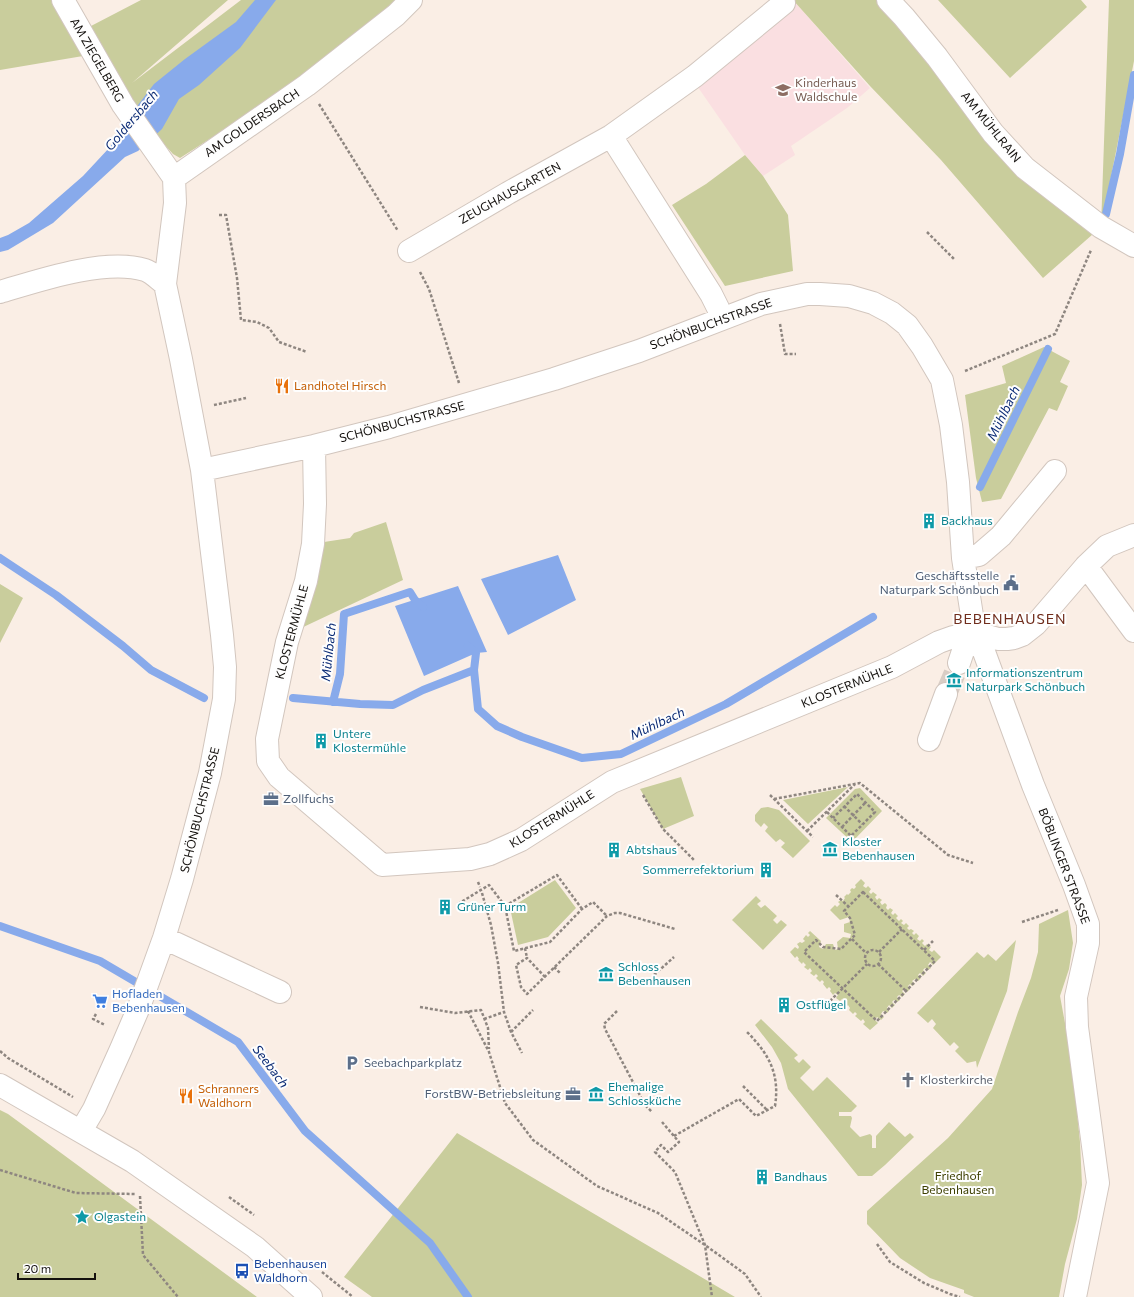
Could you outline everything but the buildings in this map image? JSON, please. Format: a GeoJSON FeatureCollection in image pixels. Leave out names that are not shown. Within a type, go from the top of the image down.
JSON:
{"type":"FeatureCollection","features":[{"type":"Feature","properties":{"kind":"street","name":"AM ZIEGELBERG"},"geometry":{"type":"LineString","coordinates":[[63,0],[123,105],[174,178]]}},
{"type":"Feature","properties":{"kind":"street","name":"AM GOLDERSBACH"},"geometry":{"type":"LineString","coordinates":[[174,178],[307,85],[396,16],[411,0]]}},
{"type":"Feature","properties":{"kind":"street","name":"AM MÜHLRAIN"},"geometry":{"type":"LineString","coordinates":[[888,0],[904,17],[936,57],[993,133],[1025,168],[1101,227],[1134,246]]}},
{"type":"Feature","properties":{"kind":"street","name":"ZEUGHAUSGARTEN"},"geometry":{"type":"LineString","coordinates":[[409,251],[508,193],[611,136],[695,76],[784,3]]}},
{"type":"Feature","properties":{"kind":"street"},"geometry":{"type":"LineString","coordinates":[[611,136],[711,294],[722,319]]}},
{"type":"Feature","properties":{"kind":"street"},"geometry":{"type":"LineString","coordinates":[[0,292],[77,270],[122,266],[146,271],[165,284],[175,203],[174,178]]}},
{"type":"Feature","properties":{"kind":"street","name":"SCHÖNBUCHSTRASSE"},"geometry":{"type":"LineString","coordinates":[[81,1131],[94,1109],[139,1007],[164,938],[209,780],[224,699],[225,667],[222,635],[202,470],[165,284]]}},
{"type":"Feature","properties":{"kind":"street","name":"SCHÖNBUCHSTRASSE"},"geometry":{"type":"LineString","coordinates":[[202,470],[314,446],[466,405],[554,379],[639,351],[761,304],[807,294],[849,296],[873,303],[892,313],[907,325],[922,346],[942,380],[951,425],[958,482],[963,558],[971,614],[977,633]]}},
{"type":"Feature","properties":{"kind":"street","name":"KLOSTERMÜHLE"},"geometry":{"type":"LineString","coordinates":[[314,446],[315,504],[313,544],[306,581],[287,642],[273,708],[267,739],[268,761],[279,777],[382,865],[470,858],[496,852],[521,840],[612,782],[892,667],[939,642],[953,637],[977,633]]}},
{"type":"Feature","properties":{"kind":"street"},"geometry":{"type":"LineString","coordinates":[[963,558],[979,555],[1001,536],[1055,472]]}},
{"type":"Feature","properties":{"kind":"street"},"geometry":{"type":"LineString","coordinates":[[959,663],[963,651],[977,633],[998,639],[1014,638],[1022,635],[1036,624],[1086,566],[1107,546],[1134,535]]}},
{"type":"Feature","properties":{"kind":"street"},"geometry":{"type":"LineString","coordinates":[[1086,566],[1134,631]]}},
{"type":"Feature","properties":{"kind":"street","name":"BÖBLINGER STRASSE"},"geometry":{"type":"LineString","coordinates":[[977,633],[1033,785],[1077,892],[1088,924],[1088,943],[1076,997],[1077,1027],[1098,1183],[1075,1297]]}},
{"type":"Feature","properties":{"kind":"street"},"geometry":{"type":"LineString","coordinates":[[929,740],[946,694]]}},
{"type":"Feature","properties":{"kind":"street"},"geometry":{"type":"LineString","coordinates":[[164,938],[280,992]]}},
{"type":"Feature","properties":{"kind":"street"},"geometry":{"type":"LineString","coordinates":[[0,1085],[132,1161],[255,1247],[311,1297]]}},
{"type":"Feature","properties":{"kind":"path"},"geometry":{"type":"LineString","coordinates":[[307,85],[338,132],[409,251],[429,289],[466,405]]}},
{"type":"Feature","properties":{"kind":"path"},"geometry":{"type":"LineString","coordinates":[[219,215],[226,215],[237,278],[241,320],[257,322],[268,328],[279,342],[307,352]]}},
{"type":"Feature","properties":{"kind":"path"},"geometry":{"type":"LineString","coordinates":[[942,380],[1054,334],[1101,227]]}},
{"type":"Feature","properties":{"kind":"path"},"geometry":{"type":"LineString","coordinates":[[927,232],[954,259]]}},
{"type":"Feature","properties":{"kind":"path"},"geometry":{"type":"LineString","coordinates":[[776,300],[785,354],[796,354]]}},
{"type":"Feature","properties":{"kind":"path"},"geometry":{"type":"LineString","coordinates":[[190,410],[246,398]]}},
{"type":"Feature","properties":{"kind":"path"},"geometry":{"type":"LineString","coordinates":[[774,799],[860,783],[948,855],[973,864]]}},
{"type":"Feature","properties":{"kind":"path"},"geometry":{"type":"LineString","coordinates":[[807,831],[855,784]]}},
{"type":"Feature","properties":{"kind":"path"},"geometry":{"type":"LineString","coordinates":[[640,789],[663,829],[695,861]]}},
{"type":"Feature","properties":{"kind":"path"},"geometry":{"type":"LineString","coordinates":[[827,812],[833,818],[851,836],[875,812],[857,794],[833,818]]}},
{"type":"Feature","properties":{"kind":"path"},"geometry":{"type":"LineString","coordinates":[[770,795],[813,837]]}},
{"type":"Feature","properties":{"kind":"path"},"geometry":{"type":"LineString","coordinates":[[842,827],[866,803]]}},
{"type":"Feature","properties":{"kind":"path"},"geometry":{"type":"LineString","coordinates":[[844,806],[862,824]]}},
{"type":"Feature","properties":{"kind":"path"},"geometry":{"type":"LineString","coordinates":[[505,906],[557,875],[582,909]]}},
{"type":"Feature","properties":{"kind":"path"},"geometry":{"type":"LineString","coordinates":[[458,904],[489,885],[505,906],[514,951],[550,942],[582,909],[593,902],[606,916]]}},
{"type":"Feature","properties":{"kind":"path"},"geometry":{"type":"LineString","coordinates":[[863,892],[902,929],[935,961],[877,1021],[804,952],[816,940],[823,947],[841,949],[852,939],[855,935],[850,918],[844,912],[863,892]]}},
{"type":"Feature","properties":{"kind":"path"},"geometry":{"type":"LineString","coordinates":[[482,893],[491,925],[498,963],[504,1012],[511,1032],[522,1053]]}},
{"type":"Feature","properties":{"kind":"path"},"geometry":{"type":"LineString","coordinates":[[836,894],[849,907]]}},
{"type":"Feature","properties":{"kind":"path"},"geometry":{"type":"LineString","coordinates":[[1022,922],[1060,909]]}},
{"type":"Feature","properties":{"kind":"path"},"geometry":{"type":"LineString","coordinates":[[527,958],[516,965],[521,987],[527,994],[606,916],[620,913],[675,929]]}},
{"type":"Feature","properties":{"kind":"path"},"geometry":{"type":"LineString","coordinates":[[879,952],[902,929]]}},
{"type":"Feature","properties":{"kind":"path"},"geometry":{"type":"LineString","coordinates":[[852,939],[866,953]]}},
{"type":"Feature","properties":{"kind":"path"},"geometry":{"type":"LineString","coordinates":[[924,950],[933,941]]}},
{"type":"Feature","properties":{"kind":"path"},"geometry":{"type":"LineString","coordinates":[[524,948],[527,958],[545,977]]}},
{"type":"Feature","properties":{"kind":"path"},"geometry":{"type":"LineString","coordinates":[[866,964],[864,959],[866,953],[872,950],[879,952]]}},
{"type":"Feature","properties":{"kind":"path"},"geometry":{"type":"LineString","coordinates":[[866,964],[872,966],[878,964],[881,959],[879,952]]}},
{"type":"Feature","properties":{"kind":"path"},"geometry":{"type":"LineString","coordinates":[[654,975],[674,956]]}},
{"type":"Feature","properties":{"kind":"path"},"geometry":{"type":"LineString","coordinates":[[830,1001],[866,964]]}},
{"type":"Feature","properties":{"kind":"path"},"geometry":{"type":"LineString","coordinates":[[878,964],[906,991]]}},
{"type":"Feature","properties":{"kind":"path"},"geometry":{"type":"LineString","coordinates":[[554,967],[560,973]]}},
{"type":"Feature","properties":{"kind":"path"},"geometry":{"type":"LineString","coordinates":[[420,1007],[455,1013],[480,1010],[488,1028],[489,1052]]}},
{"type":"Feature","properties":{"kind":"path"},"geometry":{"type":"LineString","coordinates":[[511,1032],[533,1010]]}},
{"type":"Feature","properties":{"kind":"path"},"geometry":{"type":"LineString","coordinates":[[617,1011],[604,1024],[605,1029],[645,1105],[652,1112]]}},
{"type":"Feature","properties":{"kind":"path"},"geometry":{"type":"LineString","coordinates":[[468,1012],[489,1052],[505,1103],[533,1140],[597,1186],[658,1213],[705,1245],[745,1274],[761,1297]]}},
{"type":"Feature","properties":{"kind":"path"},"geometry":{"type":"LineString","coordinates":[[484,1019],[504,1012]]}},
{"type":"Feature","properties":{"kind":"path"},"geometry":{"type":"LineString","coordinates":[[674,1137],[738,1099],[756,1116],[775,1106],[777,1093],[775,1073],[763,1050],[747,1032]]}},
{"type":"Feature","properties":{"kind":"path"},"geometry":{"type":"LineString","coordinates":[[0,1051],[8,1058],[94,1109]]}},
{"type":"Feature","properties":{"kind":"path"},"geometry":{"type":"LineString","coordinates":[[743,1086],[767,1110]]}},
{"type":"Feature","properties":{"kind":"path"},"geometry":{"type":"LineString","coordinates":[[662,1122],[679,1142],[668,1152],[661,1145],[655,1152],[675,1172],[705,1245],[712,1297]]}},
{"type":"Feature","properties":{"kind":"path"},"geometry":{"type":"LineString","coordinates":[[0,1170],[76,1193],[139,1194],[144,1255],[178,1297]]}},
{"type":"Feature","properties":{"kind":"path"},"geometry":{"type":"LineString","coordinates":[[877,1244],[890,1262],[924,1283],[960,1297]]}},
{"type":"Feature","properties":{"kind":"shaded area","name":"Kinderhaus Waldschule"},"geometry":{"type":"Polygon","coordinates":[[[795,2],[870,88],[847,108],[791,146],[795,155],[763,176],[745,155],[695,83],[795,2]]]}},
{"type":"Feature","properties":{"kind":"green space"},"geometry":{"type":"Polygon","coordinates":[[[0,0],[52,0],[83,56],[0,70],[0,0]]]}},
{"type":"Feature","properties":{"kind":"green space"},"geometry":{"type":"Polygon","coordinates":[[[141,0],[228,0],[132,83],[241,0],[411,0],[303,79],[180,158],[173,154],[162,142],[124,89],[91,26],[141,0]]]}},
{"type":"Feature","properties":{"kind":"green space"},"geometry":{"type":"Polygon","coordinates":[[[793,0],[888,0],[993,133],[1101,227],[1043,278],[941,160],[870,86],[793,0]]]}},
{"type":"Feature","properties":{"kind":"green space"},"geometry":{"type":"Polygon","coordinates":[[[938,0],[1081,0],[1087,7],[1010,78],[938,0]]]}},
{"type":"Feature","properties":{"kind":"green space"},"geometry":{"type":"Polygon","coordinates":[[[1109,0],[1134,0],[1134,61],[1101,227],[1109,0]]]}},
{"type":"Feature","properties":{"kind":"green space"},"geometry":{"type":"Polygon","coordinates":[[[745,155],[763,176],[788,215],[793,271],[725,286],[672,205],[706,184],[745,155]]]}},
{"type":"Feature","properties":{"kind":"green space"},"geometry":{"type":"Polygon","coordinates":[[[1044,347],[1070,361],[1060,382],[1068,386],[1057,411],[1049,408],[1001,499],[982,502],[976,478],[965,395],[1006,383],[1002,366],[1044,347]]]}},
{"type":"Feature","properties":{"kind":"green space"},"geometry":{"type":"Polygon","coordinates":[[[386,522],[403,580],[297,630],[324,542],[350,538],[354,533],[386,522]]]}},
{"type":"Feature","properties":{"kind":"green space"},"geometry":{"type":"Polygon","coordinates":[[[0,584],[23,598],[0,643],[0,584]]]}},
{"type":"Feature","properties":{"kind":"green space"},"geometry":{"type":"Polygon","coordinates":[[[681,777],[694,816],[663,829],[640,789],[681,777]]]}},
{"type":"Feature","properties":{"kind":"green space"},"geometry":{"type":"Polygon","coordinates":[[[848,787],[808,824],[783,800],[848,787]]]}},
{"type":"Feature","properties":{"kind":"green space"},"geometry":{"type":"Polygon","coordinates":[[[860,788],[882,811],[852,842],[826,818],[855,789],[860,788]]]}},
{"type":"Feature","properties":{"kind":"green space"},"geometry":{"type":"Polygon","coordinates":[[[768,807],[779,810],[810,841],[793,858],[781,847],[785,843],[780,839],[776,842],[765,831],[768,827],[764,823],[761,827],[755,821],[755,815],[761,808],[768,807]]]}},
{"type":"Feature","properties":{"kind":"green space"},"geometry":{"type":"Polygon","coordinates":[[[861,879],[865,883],[863,886],[866,888],[868,886],[871,889],[869,892],[871,894],[873,892],[877,895],[875,897],[877,900],[879,898],[882,900],[880,902],[882,905],[885,903],[888,910],[890,908],[893,910],[891,913],[893,915],[895,913],[898,916],[896,918],[899,921],[901,919],[903,921],[901,923],[904,925],[906,923],[909,926],[907,928],[909,930],[911,929],[914,931],[912,933],[914,935],[916,933],[919,936],[917,939],[920,941],[922,939],[924,941],[922,943],[925,946],[927,944],[931,947],[929,950],[932,952],[934,950],[941,957],[933,965],[930,962],[928,965],[931,968],[928,970],[925,968],[923,970],[926,973],[923,976],[920,973],[918,975],[921,978],[918,981],[915,979],[912,981],[915,984],[912,986],[910,984],[908,986],[910,989],[907,992],[905,989],[902,991],[905,994],[902,997],[899,995],[897,997],[900,1000],[897,1002],[894,1000],[892,1002],[895,1005],[892,1008],[889,1005],[887,1008],[889,1011],[887,1013],[883,1011],[881,1014],[884,1017],[881,1020],[877,1017],[875,1020],[878,1023],[870,1030],[863,1024],[865,1022],[863,1019],[861,1021],[855,1016],[857,1014],[855,1012],[853,1014],[849,1010],[850,1008],[848,1005],[846,1007],[843,1004],[844,1001],[842,999],[840,1001],[836,998],[838,995],[835,993],[833,995],[830,991],[831,989],[829,987],[827,989],[822,980],[820,982],[816,978],[818,976],[816,974],[814,976],[810,973],[812,971],[810,968],[808,970],[804,967],[806,965],[803,962],[802,964],[798,960],[799,959],[797,956],[795,958],[790,952],[795,947],[798,949],[799,947],[797,944],[805,941],[803,939],[806,935],[808,937],[810,935],[808,933],[810,931],[821,941],[819,947],[823,949],[826,944],[833,944],[835,950],[838,949],[837,942],[843,937],[850,938],[851,934],[844,932],[844,924],[850,922],[849,917],[840,920],[830,910],[835,905],[837,907],[840,904],[838,902],[841,900],[843,901],[845,898],[844,897],[851,892],[850,890],[852,888],[854,889],[856,887],[855,885],[861,879]]]}},
{"type":"Feature","properties":{"kind":"green space"},"geometry":{"type":"Polygon","coordinates":[[[555,880],[576,908],[548,937],[518,945],[510,908],[555,880]]]}},
{"type":"Feature","properties":{"kind":"green space"},"geometry":{"type":"Polygon","coordinates":[[[756,896],[761,901],[757,904],[761,908],[765,905],[777,916],[773,920],[777,924],[781,920],[787,925],[763,950],[732,920],[756,896]]]}},
{"type":"Feature","properties":{"kind":"green space","name":"Friedhof Bebenhausen"},"geometry":{"type":"Polygon","coordinates":[[[1068,910],[1073,943],[1069,969],[1060,996],[1072,1061],[1080,1142],[1082,1185],[1077,1219],[1065,1264],[1059,1297],[974,1297],[964,1293],[964,1290],[930,1278],[900,1258],[867,1224],[867,1211],[948,1138],[992,1089],[1031,978],[1038,952],[1039,924],[1068,910]]]}},
{"type":"Feature","properties":{"kind":"green space"},"geometry":{"type":"Polygon","coordinates":[[[1016,940],[1007,991],[977,1068],[976,1061],[967,1063],[955,1051],[959,1047],[954,1042],[950,1046],[933,1028],[936,1024],[932,1019],[928,1023],[917,1013],[977,952],[984,958],[988,954],[996,961],[1016,940]]]}},
{"type":"Feature","properties":{"kind":"green space"},"geometry":{"type":"Polygon","coordinates":[[[761,1019],[798,1055],[794,1058],[799,1063],[803,1059],[811,1067],[800,1078],[813,1091],[827,1077],[857,1106],[851,1112],[839,1112],[839,1116],[851,1116],[850,1127],[860,1137],[870,1134],[872,1136],[872,1148],[876,1148],[876,1136],[889,1122],[905,1137],[910,1133],[914,1137],[872,1176],[858,1176],[788,1089],[781,1063],[772,1047],[755,1025],[761,1019]]]}},
{"type":"Feature","properties":{"kind":"green space"},"geometry":{"type":"Polygon","coordinates":[[[0,1110],[8,1114],[257,1297],[0,1297],[0,1110]]]}},
{"type":"Feature","properties":{"kind":"green space"},"geometry":{"type":"Polygon","coordinates":[[[457,1133],[735,1297],[372,1297],[344,1277],[457,1133]]]}},
{"type":"Feature","properties":{"kind":"water","name":"Goldersbach"},"geometry":{"type":"Polygon","coordinates":[[[255,0],[276,0],[240,48],[199,85],[179,99],[162,129],[138,151],[125,157],[53,223],[8,250],[0,252],[0,238],[29,223],[83,176],[110,147],[122,126],[154,84],[185,59],[236,22],[255,0]]]}},
{"type":"Feature","properties":{"kind":"water"},"geometry":{"type":"Polygon","coordinates":[[[558,555],[576,600],[508,635],[481,579],[558,555]]]}},
{"type":"Feature","properties":{"kind":"water"},"geometry":{"type":"Polygon","coordinates":[[[458,586],[487,652],[476,653],[424,676],[395,606],[458,586]]]}},
{"type":"Feature","properties":{"kind":"waterway","name":"Mühlbach"},"geometry":{"type":"LineString","coordinates":[[1106,214],[1120,154],[1134,75]]}},
{"type":"Feature","properties":{"kind":"waterway","name":"Mühlbach"},"geometry":{"type":"LineString","coordinates":[[980,487],[1048,349]]}},
{"type":"Feature","properties":{"kind":"waterway","name":"Mühlbach"},"geometry":{"type":"LineString","coordinates":[[0,558],[56,595],[123,646],[151,670],[204,698]]}},
{"type":"Feature","properties":{"kind":"waterway","name":"Mühlbach"},"geometry":{"type":"LineString","coordinates":[[333,702],[340,674],[344,614],[410,592],[415,600],[423,607]]}},
{"type":"Feature","properties":{"kind":"waterway","name":"Mühlbach"},"geometry":{"type":"LineString","coordinates":[[468,646],[476,653],[474,670],[478,709],[497,726],[522,737],[582,758],[621,754],[726,704],[873,617]]}},
{"type":"Feature","properties":{"kind":"waterway","name":"Mühlbach"},"geometry":{"type":"LineString","coordinates":[[293,698],[360,704],[393,705],[423,690],[474,670]]}},
{"type":"Feature","properties":{"kind":"waterway","name":"Seebach"},"geometry":{"type":"LineString","coordinates":[[0,926],[100,961],[238,1042],[305,1131],[430,1243],[468,1297]]}},
{"type":"Feature","properties":{"kind":"tunnel"},"geometry":{"type":"LineString","coordinates":[[946,694],[959,663]]}},
{"type":"Feature","properties":{"kind":"place","name":"Kinderhaus Waldschule"},"geometry":{"type":"Point","coordinates":[783,90]}},
{"type":"Feature","properties":{"kind":"place","name":"Landhotel Hirsch"},"geometry":{"type":"Point","coordinates":[282,386]}},
{"type":"Feature","properties":{"kind":"place","name":"Backhaus"},"geometry":{"type":"Point","coordinates":[929,521]}},
{"type":"Feature","properties":{"kind":"place","name":"Geschäftsstelle Naturpark Schönbuch"},"geometry":{"type":"Point","coordinates":[1011,583]}},
{"type":"Feature","properties":{"kind":"place","name":"Informationszentrum Naturpark Schönbuch"},"geometry":{"type":"Point","coordinates":[954,680]}},
{"type":"Feature","properties":{"kind":"place","name":"Untere Klostermühle"},"geometry":{"type":"Point","coordinates":[321,741]}},
{"type":"Feature","properties":{"kind":"place","name":"Zollfuchs"},"geometry":{"type":"Point","coordinates":[271,799]}},
{"type":"Feature","properties":{"kind":"place","name":"Kloster Bebenhausen"},"geometry":{"type":"Point","coordinates":[830,849]}},
{"type":"Feature","properties":{"kind":"place","name":"Abtshaus"},"geometry":{"type":"Point","coordinates":[614,850]}},
{"type":"Feature","properties":{"kind":"place","name":"Sommerrefektorium"},"geometry":{"type":"Point","coordinates":[766,870]}},
{"type":"Feature","properties":{"kind":"place","name":"Grüner Turm"},"geometry":{"type":"Point","coordinates":[445,907]}},
{"type":"Feature","properties":{"kind":"place","name":"Schloss Bebenhausen"},"geometry":{"type":"Point","coordinates":[606,974]}},
{"type":"Feature","properties":{"kind":"place","name":"Hofladen Bebenhausen"},"geometry":{"type":"Point","coordinates":[100,1001]}},
{"type":"Feature","properties":{"kind":"place","name":"Ostflügel"},"geometry":{"type":"Point","coordinates":[784,1005]}},
{"type":"Feature","properties":{"kind":"place","name":"Seebachparkplatz"},"geometry":{"type":"Point","coordinates":[352,1063]}},
{"type":"Feature","properties":{"kind":"place","name":"Klosterkirche"},"geometry":{"type":"Point","coordinates":[908,1080]}},
{"type":"Feature","properties":{"kind":"place","name":"ForstBW-Betriebsleitung"},"geometry":{"type":"Point","coordinates":[573,1094]}},
{"type":"Feature","properties":{"kind":"place","name":"Ehemalige Schlossküche"},"geometry":{"type":"Point","coordinates":[596,1094]}},
{"type":"Feature","properties":{"kind":"place","name":"Schranners Waldhorn"},"geometry":{"type":"Point","coordinates":[186,1096]}},
{"type":"Feature","properties":{"kind":"place","name":"Bandhaus"},"geometry":{"type":"Point","coordinates":[762,1177]}},
{"type":"Feature","properties":{"kind":"place","name":"Olgastein"},"geometry":{"type":"Point","coordinates":[82,1217]}},
{"type":"Feature","properties":{"kind":"place","name":"Bebenhausen Waldhorn"},"geometry":{"type":"Point","coordinates":[242,1271]}},
{"type":"Feature","properties":{"kind":"district","name":"BEBENHAUSEN"},"geometry":{"type":"Point","coordinates":[1010,619]}}]}
